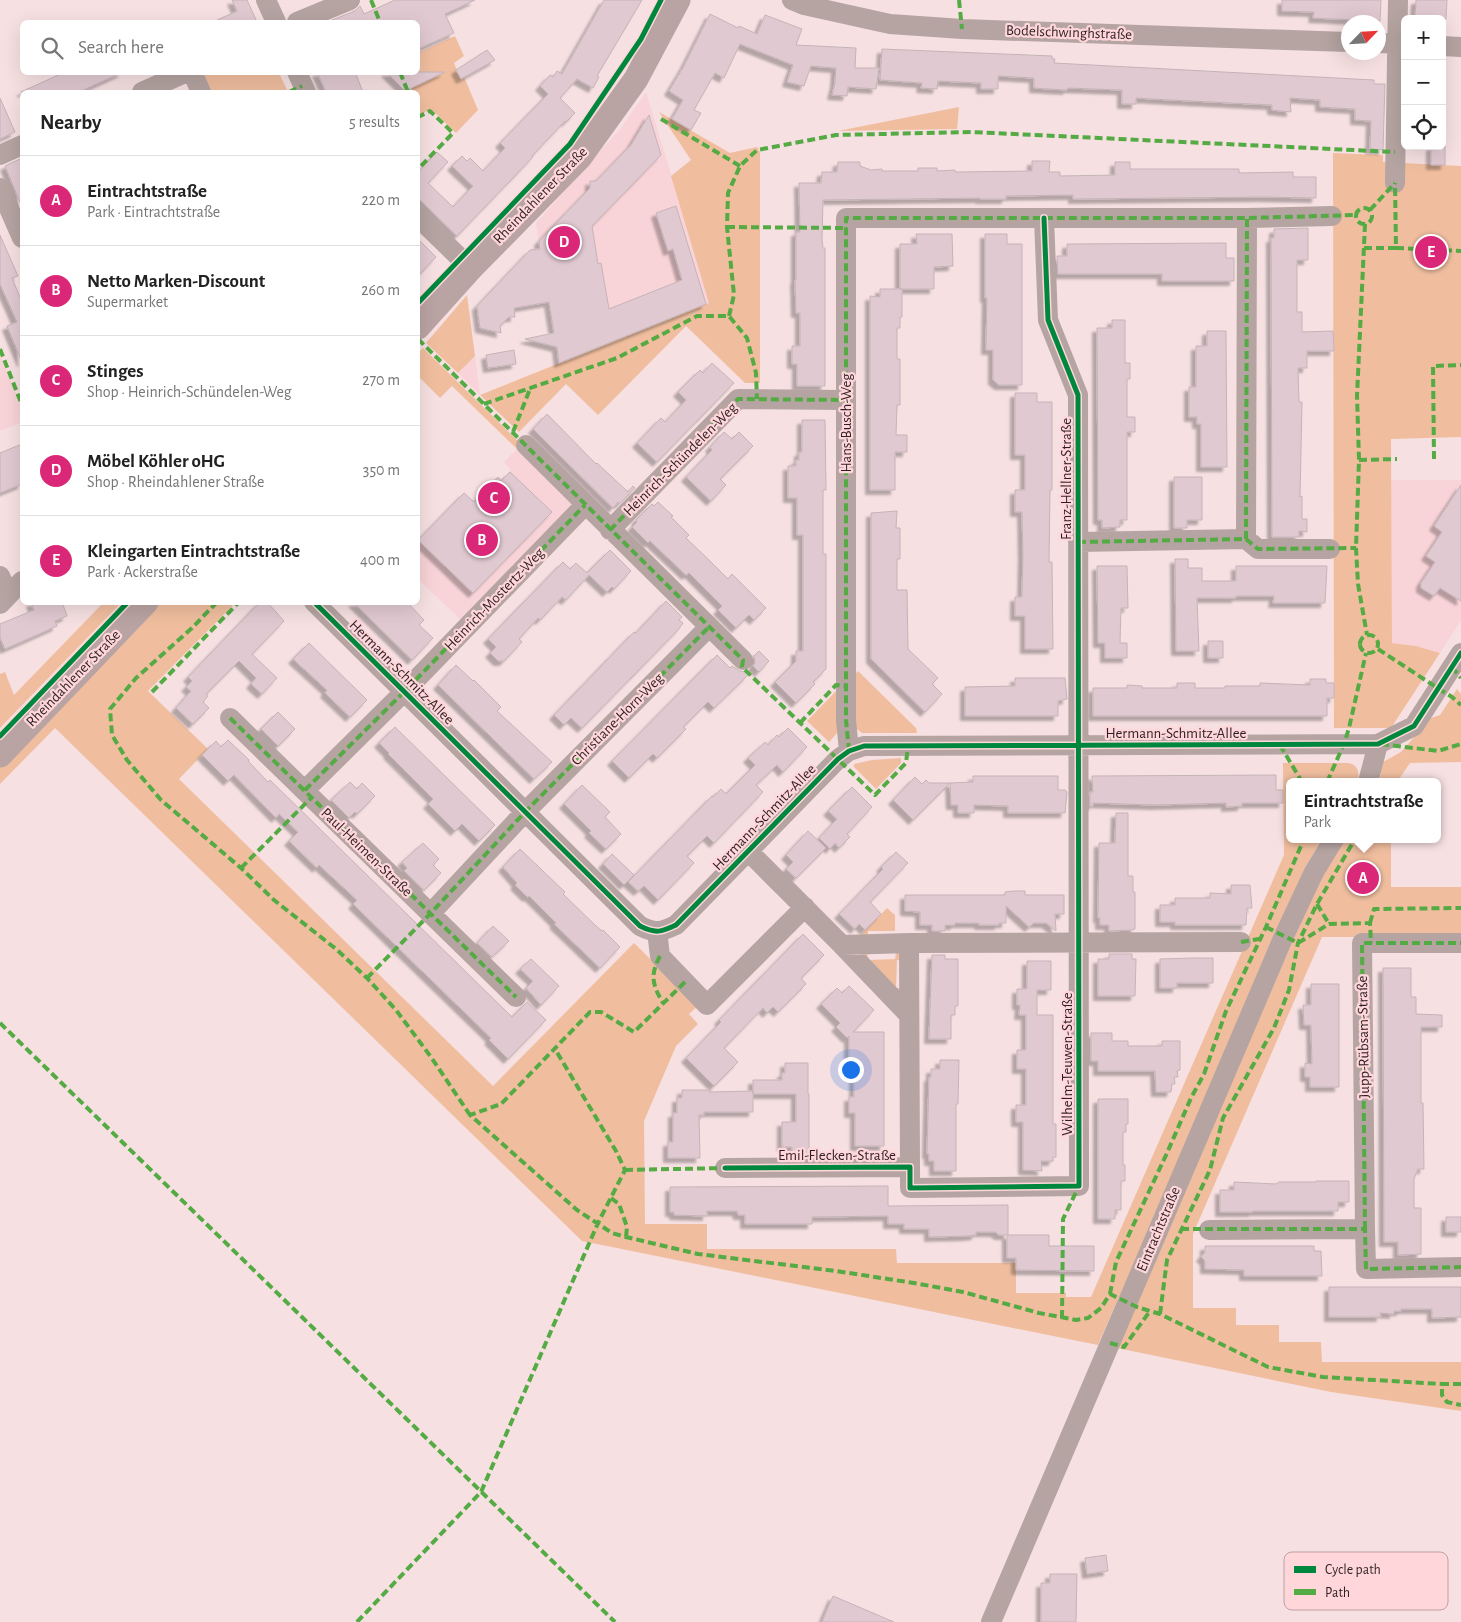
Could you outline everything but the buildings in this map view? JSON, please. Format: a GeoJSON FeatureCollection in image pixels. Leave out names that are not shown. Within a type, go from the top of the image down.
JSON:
{"type":"FeatureCollection","features":[{"type":"Feature","properties":{"kind":"main road","name":"Rheindahlener Straße"},"geometry":{"type":"LineString","coordinates":[[420,325],[472,267],[580,157],[636,79],[678,0]]}},
{"type":"Feature","properties":{"kind":"main road","name":"Rheindahlener Straße"},"geometry":{"type":"LineString","coordinates":[[0,755],[143,605]]}},
{"type":"Feature","properties":{"kind":"street"},"geometry":{"type":"LineString","coordinates":[[266,0],[275,20]]}},
{"type":"Feature","properties":{"kind":"street"},"geometry":{"type":"LineString","coordinates":[[303,20],[350,0]]}},
{"type":"Feature","properties":{"kind":"street","name":"Bodelschwinghstraße"},"geometry":{"type":"LineString","coordinates":[[792,0],[804,5],[890,24],[962,29],[1341,42]]}},
{"type":"Feature","properties":{"kind":"street"},"geometry":{"type":"LineString","coordinates":[[1395,183],[1393,43],[1398,0]]}},
{"type":"Feature","properties":{"kind":"street"},"geometry":{"type":"LineString","coordinates":[[1446,46],[1461,47]]}},
{"type":"Feature","properties":{"kind":"street"},"geometry":{"type":"LineString","coordinates":[[146,90],[180,75]]}},
{"type":"Feature","properties":{"kind":"street"},"geometry":{"type":"LineString","coordinates":[[193,75],[200,90]]}},
{"type":"Feature","properties":{"kind":"street"},"geometry":{"type":"LineString","coordinates":[[298,75],[305,90]]}},
{"type":"Feature","properties":{"kind":"street"},"geometry":{"type":"LineString","coordinates":[[0,155],[20,146]]}},
{"type":"Feature","properties":{"kind":"street"},"geometry":{"type":"LineString","coordinates":[[0,188],[20,233]]}},
{"type":"Feature","properties":{"kind":"street"},"geometry":{"type":"LineString","coordinates":[[1044,218],[1332,216]]}},
{"type":"Feature","properties":{"kind":"street","name":"Hans-Busch-Weg"},"geometry":{"type":"LineString","coordinates":[[849,751],[846,720],[846,218],[1044,218]]}},
{"type":"Feature","properties":{"kind":"street","name":"Franz-Hellner-Straße"},"geometry":{"type":"LineString","coordinates":[[1044,218],[1048,320],[1078,395],[1079,746]]}},
{"type":"Feature","properties":{"kind":"street"},"geometry":{"type":"LineString","coordinates":[[1246,539],[1248,218]]}},
{"type":"Feature","properties":{"kind":"street"},"geometry":{"type":"LineString","coordinates":[[420,219],[460,258],[472,267]]}},
{"type":"Feature","properties":{"kind":"street","name":"Heinrich-Schündelen-Weg"},"geometry":{"type":"LineString","coordinates":[[610,530],[738,398],[846,400]]}},
{"type":"Feature","properties":{"kind":"street"},"geometry":{"type":"LineString","coordinates":[[526,445],[743,660]]}},
{"type":"Feature","properties":{"kind":"street","name":"Heinrich-Mostertz-Weg"},"geometry":{"type":"LineString","coordinates":[[404,692],[585,505]]}},
{"type":"Feature","properties":{"kind":"street","name":"Franz-Hellner-Straße"},"geometry":{"type":"LineString","coordinates":[[1078,542],[1246,539],[1258,549],[1330,549]]}},
{"type":"Feature","properties":{"kind":"street"},"geometry":{"type":"LineString","coordinates":[[0,576],[4,600]]}},
{"type":"Feature","properties":{"kind":"street"},"geometry":{"type":"LineString","coordinates":[[4,600],[20,583]]}},
{"type":"Feature","properties":{"kind":"street","name":"Hermann-Schmitz-Allee"},"geometry":{"type":"LineString","coordinates":[[317,605],[640,926],[652,932],[664,931],[676,924],[749,852],[838,759],[849,751],[864,746],[1378,744]]}},
{"type":"Feature","properties":{"kind":"street","name":"Christiane-Horn-Weg"},"geometry":{"type":"LineString","coordinates":[[525,812],[709,627]]}},
{"type":"Feature","properties":{"kind":"street"},"geometry":{"type":"LineString","coordinates":[[1369,778],[1378,744],[1414,726],[1458,666]]}},
{"type":"Feature","properties":{"kind":"street"},"geometry":{"type":"LineString","coordinates":[[305,790],[404,692]]}},
{"type":"Feature","properties":{"kind":"street","name":"Paul-Heimen-Straße"},"geometry":{"type":"LineString","coordinates":[[230,718],[516,997]]}},
{"type":"Feature","properties":{"kind":"street","name":"Wilhelm-Teuwen-Straße"},"geometry":{"type":"LineString","coordinates":[[1079,746],[1079,1186]]}},
{"type":"Feature","properties":{"kind":"street"},"geometry":{"type":"LineString","coordinates":[[430,914],[525,812]]}},
{"type":"Feature","properties":{"kind":"street","name":"Eintrachtstraße"},"geometry":{"type":"LineString","coordinates":[[991,1622],[1284,936],[1314,872],[1332,843]]}},
{"type":"Feature","properties":{"kind":"street"},"geometry":{"type":"LineString","coordinates":[[749,852],[908,1014]]}},
{"type":"Feature","properties":{"kind":"street"},"geometry":{"type":"LineString","coordinates":[[656,932],[660,956],[708,1005],[805,907]]}},
{"type":"Feature","properties":{"kind":"street"},"geometry":{"type":"LineString","coordinates":[[842,945],[1242,942]]}},
{"type":"Feature","properties":{"kind":"street","name":"Emil-Flecken-Straße"},"geometry":{"type":"LineString","coordinates":[[909,943],[910,1188],[1079,1186]]}},
{"type":"Feature","properties":{"kind":"street","name":"Jupp-Rübsam-Straße"},"geometry":{"type":"LineString","coordinates":[[1461,943],[1362,944],[1366,1269],[1461,1268]]}},
{"type":"Feature","properties":{"kind":"street","name":"Emil-Flecken-Straße"},"geometry":{"type":"LineString","coordinates":[[725,1168],[910,1167]]}},
{"type":"Feature","properties":{"kind":"street"},"geometry":{"type":"LineString","coordinates":[[1209,1230],[1365,1229]]}},
{"type":"Feature","properties":{"kind":"shaded area"},"geometry":{"type":"Polygon","coordinates":[[[455,36],[464,56],[454,63],[458,73],[462,72],[478,110],[456,133],[431,109],[420,114],[420,90],[412,90],[406,75],[420,75],[420,52],[455,36]]]}},
{"type":"Feature","properties":{"kind":"shaded area"},"geometry":{"type":"Polygon","coordinates":[[[280,75],[287,90],[210,90],[204,76],[280,75]]]}},
{"type":"Feature","properties":{"kind":"shaded area"},"geometry":{"type":"Polygon","coordinates":[[[646,92],[710,303],[559,363],[536,223],[621,128],[646,92]]]}},
{"type":"Feature","properties":{"kind":"shaded area"},"geometry":{"type":"Polygon","coordinates":[[[959,107],[957,129],[838,131],[959,107]]]}},
{"type":"Feature","properties":{"kind":"shaded area"},"geometry":{"type":"Polygon","coordinates":[[[659,112],[730,153],[757,147],[760,152],[760,383],[745,383],[686,326],[598,415],[566,384],[519,432],[480,395],[709,303],[671,176],[691,160],[659,112]]]}},
{"type":"Feature","properties":{"kind":"shaded area"},"geometry":{"type":"Polygon","coordinates":[[[1333,153],[1383,155],[1383,162],[1461,166],[1461,437],[1391,439],[1392,643],[1416,646],[1440,653],[1391,728],[1334,728],[1333,153]]]}},
{"type":"Feature","properties":{"kind":"shaded area"},"geometry":{"type":"Polygon","coordinates":[[[467,295],[475,356],[458,373],[426,343],[467,295]]]}},
{"type":"Feature","properties":{"kind":"shaded area"},"geometry":{"type":"Polygon","coordinates":[[[423,348],[521,444],[517,449],[452,386],[440,398],[420,378],[420,351],[423,348]]]}},
{"type":"Feature","properties":{"kind":"shaded area"},"geometry":{"type":"Polygon","coordinates":[[[0,354],[20,404],[20,423],[0,431],[0,354]]]}},
{"type":"Feature","properties":{"kind":"shaded area"},"geometry":{"type":"Polygon","coordinates":[[[475,356],[480,395],[458,373],[475,356]]]}},
{"type":"Feature","properties":{"kind":"shaded area"},"geometry":{"type":"Polygon","coordinates":[[[517,449],[574,504],[461,620],[420,581],[420,538],[464,492],[474,502],[498,477],[502,480],[511,470],[504,462],[517,449]]]}},
{"type":"Feature","properties":{"kind":"shaded area"},"geometry":{"type":"Polygon","coordinates":[[[1391,480],[1461,480],[1461,620],[1440,653],[1416,646],[1392,643],[1391,480]]]}},
{"type":"Feature","properties":{"kind":"shaded area"},"geometry":{"type":"Polygon","coordinates":[[[101,605],[119,605],[0,728],[0,674],[5,672],[14,695],[101,605]]]}},
{"type":"Feature","properties":{"kind":"shaded area"},"geometry":{"type":"Polygon","coordinates":[[[156,605],[233,605],[148,691],[208,749],[179,779],[493,1086],[634,943],[698,1006],[689,1014],[698,1024],[676,1046],[644,1121],[645,1224],[707,1224],[707,1249],[896,1249],[897,1263],[1016,1263],[1016,1293],[1066,1293],[1066,1297],[1091,1297],[1284,855],[1283,763],[1348,763],[1354,765],[1358,770],[1358,778],[1286,778],[1286,843],[1320,843],[1306,866],[1098,1345],[582,1241],[55,728],[0,784],[0,766],[156,605]]]}},
{"type":"Feature","properties":{"kind":"shaded area"},"geometry":{"type":"Polygon","coordinates":[[[858,671],[916,728],[917,733],[862,733],[852,725],[852,677],[858,671]]]}},
{"type":"Feature","properties":{"kind":"shaded area"},"geometry":{"type":"Polygon","coordinates":[[[838,689],[838,732],[829,742],[807,721],[838,689]]]}},
{"type":"Feature","properties":{"kind":"shaded area"},"geometry":{"type":"Polygon","coordinates":[[[1457,689],[1461,694],[1461,762],[1410,763],[1400,778],[1380,778],[1383,762],[1401,752],[1431,718],[1440,715],[1457,689]]]}},
{"type":"Feature","properties":{"kind":"shaded area"},"geometry":{"type":"Polygon","coordinates":[[[901,758],[901,763],[876,789],[854,767],[854,764],[872,760],[901,758]]]}},
{"type":"Feature","properties":{"kind":"shaded area"},"geometry":{"type":"Polygon","coordinates":[[[1342,843],[1391,843],[1391,887],[1461,887],[1461,937],[1322,937],[1193,1234],[1193,1308],[1236,1308],[1236,1325],[1279,1325],[1279,1342],[1321,1342],[1322,1362],[1461,1362],[1461,1411],[1331,1392],[1117,1348],[1322,874],[1342,843]]]}},
{"type":"Feature","properties":{"kind":"shaded area"},"geometry":{"type":"Polygon","coordinates":[[[887,908],[895,915],[895,931],[868,931],[868,938],[858,938],[887,908]]]}},
{"type":"Feature","properties":{"kind":"shaded area"},"geometry":{"type":"Polygon","coordinates":[[[859,953],[867,953],[869,960],[895,959],[896,953],[904,953],[904,960],[897,960],[896,988],[903,988],[903,996],[859,953]]]}},
{"type":"Feature","properties":{"kind":"marked path"},"geometry":{"type":"LineString","coordinates":[[371,0],[379,20]]}},
{"type":"Feature","properties":{"kind":"marked path"},"geometry":{"type":"LineString","coordinates":[[959,0],[962,29]]}},
{"type":"Feature","properties":{"kind":"marked path"},"geometry":{"type":"LineString","coordinates":[[401,75],[407,90]]}},
{"type":"Feature","properties":{"kind":"marked path"},"geometry":{"type":"LineString","coordinates":[[293,90],[302,86]]}},
{"type":"Feature","properties":{"kind":"marked path"},"geometry":{"type":"LineString","coordinates":[[420,116],[430,111],[453,133],[420,167]]}},
{"type":"Feature","properties":{"kind":"marked path"},"geometry":{"type":"LineString","coordinates":[[661,119],[740,166]]}},
{"type":"Feature","properties":{"kind":"marked path"},"geometry":{"type":"LineString","coordinates":[[729,316],[734,295],[727,227],[728,193],[740,166],[757,150],[836,135],[972,132],[1395,152]]}},
{"type":"Feature","properties":{"kind":"marked path"},"geometry":{"type":"LineString","coordinates":[[1370,210],[1395,183]]}},
{"type":"Feature","properties":{"kind":"marked path"},"geometry":{"type":"LineString","coordinates":[[1364,248],[1396,248],[1395,183]]}},
{"type":"Feature","properties":{"kind":"marked path"},"geometry":{"type":"LineString","coordinates":[[1361,208],[1367,208],[1372,213],[1372,216],[1370,222],[1361,224],[1356,219],[1356,213],[1361,208]]}},
{"type":"Feature","properties":{"kind":"marked path"},"geometry":{"type":"LineString","coordinates":[[849,751],[846,720],[846,218],[1247,218],[1356,215]]}},
{"type":"Feature","properties":{"kind":"marked path"},"geometry":{"type":"LineString","coordinates":[[1078,542],[1246,539],[1247,218]]}},
{"type":"Feature","properties":{"kind":"marked path"},"geometry":{"type":"LineString","coordinates":[[1365,224],[1357,396],[1359,460],[1356,548],[1358,584],[1367,635]]}},
{"type":"Feature","properties":{"kind":"marked path"},"geometry":{"type":"LineString","coordinates":[[727,227],[846,228]]}},
{"type":"Feature","properties":{"kind":"marked path"},"geometry":{"type":"LineString","coordinates":[[1396,248],[1461,251]]}},
{"type":"Feature","properties":{"kind":"marked path"},"geometry":{"type":"LineString","coordinates":[[484,404],[617,358],[697,316],[729,316],[747,338],[756,373],[757,399]]}},
{"type":"Feature","properties":{"kind":"marked path"},"geometry":{"type":"LineString","coordinates":[[420,341],[743,660],[742,667],[875,795],[906,763],[908,746]]}},
{"type":"Feature","properties":{"kind":"marked path"},"geometry":{"type":"LineString","coordinates":[[0,349],[20,400]]}},
{"type":"Feature","properties":{"kind":"marked path"},"geometry":{"type":"LineString","coordinates":[[1434,459],[1433,366],[1461,365]]}},
{"type":"Feature","properties":{"kind":"marked path"},"geometry":{"type":"LineString","coordinates":[[513,432],[530,389]]}},
{"type":"Feature","properties":{"kind":"marked path"},"geometry":{"type":"LineString","coordinates":[[610,530],[738,399],[845,400]]}},
{"type":"Feature","properties":{"kind":"marked path"},"geometry":{"type":"LineString","coordinates":[[1359,460],[1397,459]]}},
{"type":"Feature","properties":{"kind":"marked path"},"geometry":{"type":"LineString","coordinates":[[305,790],[404,692],[585,505]]}},
{"type":"Feature","properties":{"kind":"marked path"},"geometry":{"type":"LineString","coordinates":[[1246,539],[1258,549],[1356,548]]}},
{"type":"Feature","properties":{"kind":"marked path"},"geometry":{"type":"LineString","coordinates":[[214,605],[192,628],[136,678],[110,709],[112,735],[127,760],[161,800],[241,868],[274,900],[336,949],[367,978],[396,1010],[431,1057],[470,1115]]}},
{"type":"Feature","properties":{"kind":"marked path"},"geometry":{"type":"LineString","coordinates":[[152,692],[236,605]]}},
{"type":"Feature","properties":{"kind":"marked path"},"geometry":{"type":"LineString","coordinates":[[367,978],[430,914],[525,812],[709,627]]}},
{"type":"Feature","properties":{"kind":"marked path"},"geometry":{"type":"LineString","coordinates":[[1365,635],[1373,635],[1378,640],[1378,644],[1376,651],[1365,653],[1360,648],[1360,640],[1365,635]]}},
{"type":"Feature","properties":{"kind":"marked path"},"geometry":{"type":"LineString","coordinates":[[1378,649],[1452,697],[1461,705]]}},
{"type":"Feature","properties":{"kind":"marked path"},"geometry":{"type":"LineString","coordinates":[[1329,778],[1349,728],[1366,653]]}},
{"type":"Feature","properties":{"kind":"marked path"},"geometry":{"type":"LineString","coordinates":[[1452,667],[1461,678]]}},
{"type":"Feature","properties":{"kind":"marked path"},"geometry":{"type":"LineString","coordinates":[[800,723],[836,685],[846,686]]}},
{"type":"Feature","properties":{"kind":"marked path"},"geometry":{"type":"LineString","coordinates":[[230,718],[516,997]]}},
{"type":"Feature","properties":{"kind":"marked path"},"geometry":{"type":"LineString","coordinates":[[1381,744],[1438,751],[1461,744]]}},
{"type":"Feature","properties":{"kind":"marked path"},"geometry":{"type":"LineString","coordinates":[[1280,745],[1300,778]]}},
{"type":"Feature","properties":{"kind":"marked path"},"geometry":{"type":"LineString","coordinates":[[241,868],[312,797]]}},
{"type":"Feature","properties":{"kind":"marked path"},"geometry":{"type":"LineString","coordinates":[[1110,1294],[1116,1262],[1191,1098],[1204,1074],[1226,1011],[1266,927],[1302,843]]}},
{"type":"Feature","properties":{"kind":"marked path"},"geometry":{"type":"LineString","coordinates":[[1160,1314],[1167,1260],[1210,1170],[1223,1118],[1274,1028],[1289,990],[1298,943],[1317,904],[1353,843]]}},
{"type":"Feature","properties":{"kind":"marked path"},"geometry":{"type":"LineString","coordinates":[[1317,904],[1329,924]]}},
{"type":"Feature","properties":{"kind":"marked path"},"geometry":{"type":"LineString","coordinates":[[1370,923],[1374,909],[1461,908]]}},
{"type":"Feature","properties":{"kind":"marked path"},"geometry":{"type":"LineString","coordinates":[[1266,927],[1298,943],[1329,924],[1370,923],[1371,943]]}},
{"type":"Feature","properties":{"kind":"marked path"},"geometry":{"type":"LineString","coordinates":[[1241,942],[1259,939]]}},
{"type":"Feature","properties":{"kind":"marked path"},"geometry":{"type":"LineString","coordinates":[[1365,1229],[1362,943],[1461,943]]}},
{"type":"Feature","properties":{"kind":"marked path"},"geometry":{"type":"LineString","coordinates":[[660,956],[655,969],[654,980],[656,990],[663,1003]]}},
{"type":"Feature","properties":{"kind":"marked path"},"geometry":{"type":"LineString","coordinates":[[685,982],[634,1032],[601,1012],[590,1012],[501,1104],[470,1115],[577,1210],[612,1233],[698,1254],[836,1271],[963,1292],[1039,1313],[1076,1320],[1088,1318],[1101,1308],[1110,1294],[1137,1307],[1160,1314],[1268,1367],[1323,1377],[1442,1384]]}},
{"type":"Feature","properties":{"kind":"marked path"},"geometry":{"type":"LineString","coordinates":[[0,1023],[615,1622]]}},
{"type":"Feature","properties":{"kind":"marked path"},"geometry":{"type":"LineString","coordinates":[[357,1622],[481,1492],[598,1223],[625,1170],[616,1151],[555,1049]]}},
{"type":"Feature","properties":{"kind":"marked path"},"geometry":{"type":"LineString","coordinates":[[625,1170],[725,1168]]}},
{"type":"Feature","properties":{"kind":"marked path"},"geometry":{"type":"LineString","coordinates":[[1062,1318],[1063,1219],[1079,1186]]}},
{"type":"Feature","properties":{"kind":"marked path"},"geometry":{"type":"LineString","coordinates":[[611,1198],[619,1204],[627,1227],[626,1237]]}},
{"type":"Feature","properties":{"kind":"marked path"},"geometry":{"type":"LineString","coordinates":[[1181,1229],[1365,1229],[1366,1269],[1461,1267]]}},
{"type":"Feature","properties":{"kind":"marked path"},"geometry":{"type":"LineString","coordinates":[[1110,1343],[1124,1347],[1150,1311]]}},
{"type":"Feature","properties":{"kind":"marked path"},"geometry":{"type":"LineString","coordinates":[[1461,1384],[1442,1384],[1442,1395],[1447,1402],[1461,1405]]}},
{"type":"Feature","properties":{"kind":"cycle path"},"geometry":{"type":"LineString","coordinates":[[420,301],[570,144],[641,39],[661,0]]}},
{"type":"Feature","properties":{"kind":"cycle path"},"geometry":{"type":"LineString","coordinates":[[725,1168],[910,1167],[910,1188],[1079,1186],[1078,395],[1048,320],[1044,218]]}},
{"type":"Feature","properties":{"kind":"cycle path"},"geometry":{"type":"LineString","coordinates":[[0,736],[125,605]]}},
{"type":"Feature","properties":{"kind":"cycle path"},"geometry":{"type":"LineString","coordinates":[[317,605],[640,926],[654,931],[662,931],[676,925],[838,759],[849,751],[864,746],[1378,744],[1414,726],[1461,653]]}},
{"type":"Feature","properties":{"kind":"place","name":"Möbel Köhler oHG"},"geometry":{"type":"Point","coordinates":[564,242]}},
{"type":"Feature","properties":{"kind":"place","name":"Kleingarten Eintrachtstraße"},"geometry":{"type":"Point","coordinates":[1431,252]}},
{"type":"Feature","properties":{"kind":"place","name":"Stinges"},"geometry":{"type":"Point","coordinates":[494,498]}},
{"type":"Feature","properties":{"kind":"place","name":"Netto Marken-Discount"},"geometry":{"type":"Point","coordinates":[482,540]}},
{"type":"Feature","properties":{"kind":"place","name":"Eintrachtstraße"},"geometry":{"type":"Point","coordinates":[1363,878]}}]}
